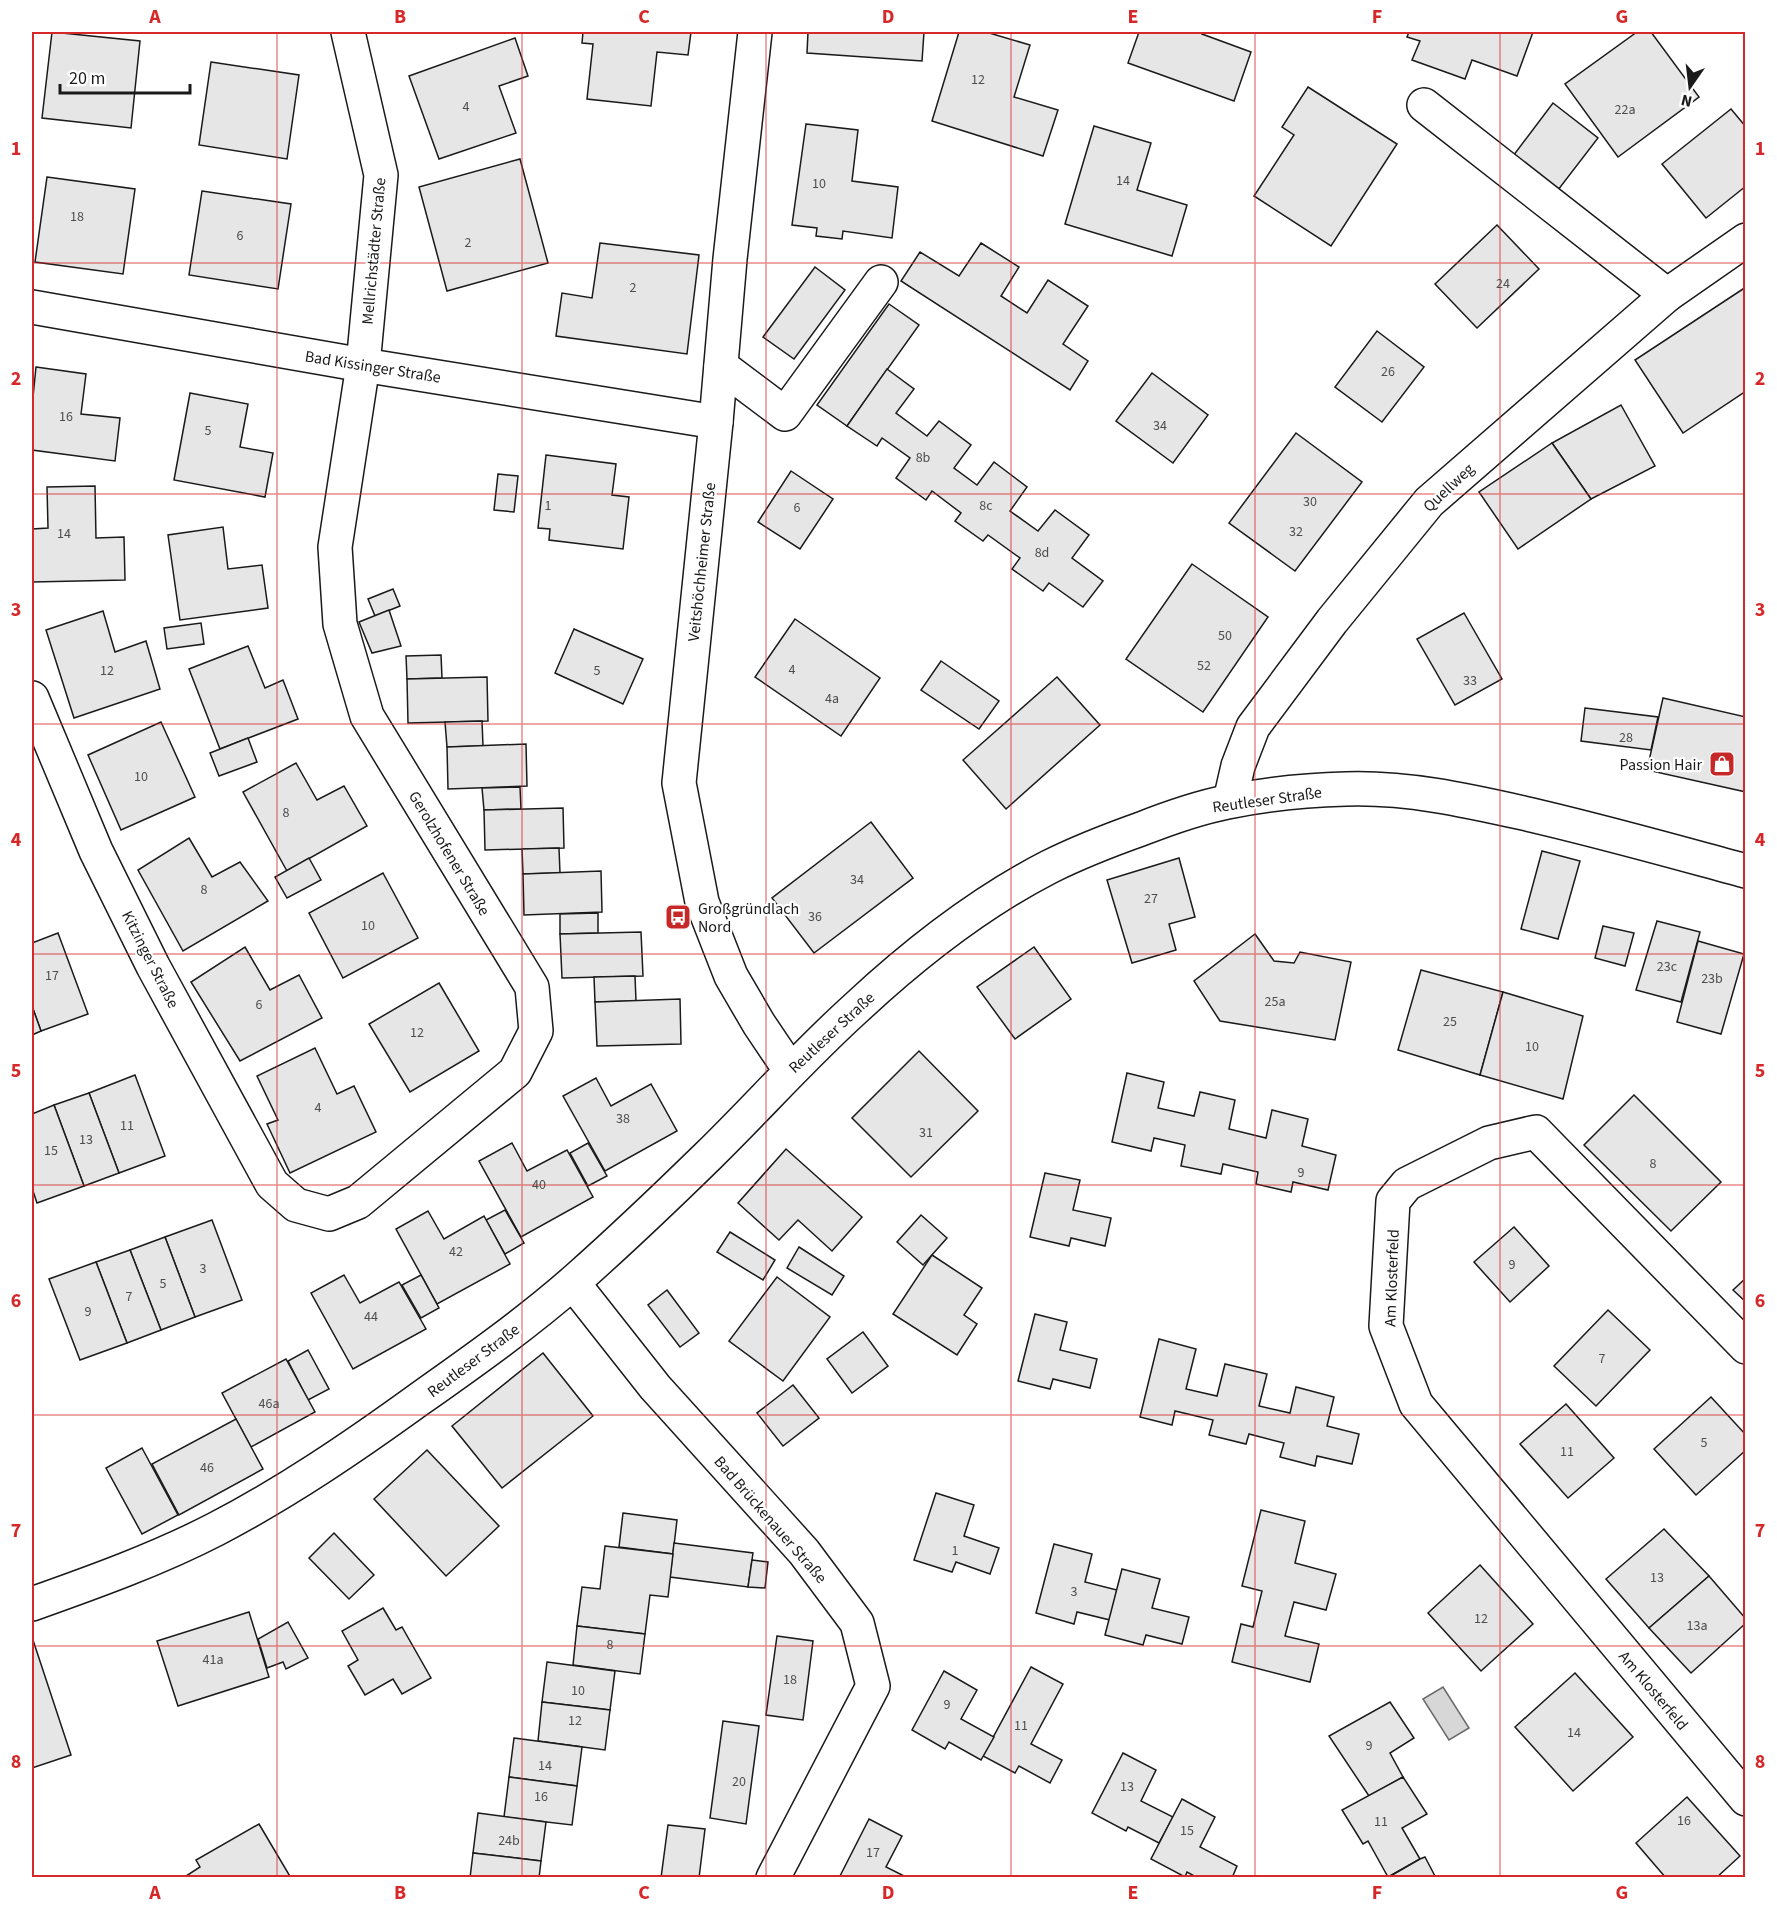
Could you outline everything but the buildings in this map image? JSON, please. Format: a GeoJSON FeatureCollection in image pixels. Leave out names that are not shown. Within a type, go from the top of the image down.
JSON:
{"type":"FeatureCollection","features":[{"type":"Feature","properties":{"kind":"street","name":"Mellrichstädter Straße"},"geometry":{"type":"LineString","coordinates":[[348,32],[381,175],[363,365]]}},
{"type":"Feature","properties":{"kind":"street","name":"Veitshöchheimer Straße"},"geometry":{"type":"LineString","coordinates":[[755,32],[730,259],[716,422],[679,783],[702,902],[731,976],[759,1024],[790,1070]]}},
{"type":"Feature","properties":{"kind":"street"},"geometry":{"type":"LineString","coordinates":[[1424,105],[1667,296]]}},
{"type":"Feature","properties":{"kind":"street","name":"Quellweg"},"geometry":{"type":"LineString","coordinates":[[1230,801],[1253,727],[1332,621],[1429,502],[1667,296],[1746,240]]}},
{"type":"Feature","properties":{"kind":"street"},"geometry":{"type":"LineString","coordinates":[[721,366],[785,414],[881,282]]}},
{"type":"Feature","properties":{"kind":"street","name":"Bad Kissinger Straße"},"geometry":{"type":"LineString","coordinates":[[32,307],[363,365],[716,422]]}},
{"type":"Feature","properties":{"kind":"street","name":"Gerolzhofener Straße"},"geometry":{"type":"LineString","coordinates":[[296,1205],[329,1214],[358,1202],[515,1072],[536,1031],[532,987],[367,716],[340,624],[335,547],[363,365]]}},
{"type":"Feature","properties":{"kind":"street","name":"Kitzinger Straße"},"geometry":{"type":"LineString","coordinates":[[32,698],[96,851],[153,966],[272,1184],[296,1205]]}},
{"type":"Feature","properties":{"kind":"street","name":"Reutleser Straße"},"geometry":{"type":"LineString","coordinates":[[32,1604],[87,1584],[211,1532],[273,1498],[372,1433],[466,1367],[573,1283],[710,1154],[790,1070],[859,1004],[910,961],[1002,894],[1049,867],[1098,845],[1195,810],[1230,801],[1289,793],[1376,789],[1422,793],[1560,822],[1746,871]]}},
{"type":"Feature","properties":{"kind":"street","name":"Am Klosterfeld"},"geometry":{"type":"LineString","coordinates":[[1746,1347],[1536,1132],[1490,1143],[1407,1184],[1393,1201],[1386,1326],[1416,1404],[1746,1799]]}},
{"type":"Feature","properties":{"kind":"street","name":"Bad Brückenauer Straße"},"geometry":{"type":"LineString","coordinates":[[573,1283],[655,1387],[804,1552],[857,1623],[873,1686],[773,1878]]}},
{"type":"Feature","properties":{"kind":"shaded area"},"geometry":{"type":"Polygon","coordinates":[[[1443,1687],[1469,1728],[1449,1740],[1423,1699],[1443,1687]]]}},
{"type":"Feature","properties":{"kind":"place","name":"Passion Hair"},"geometry":{"type":"Point","coordinates":[1722,764]}},
{"type":"Feature","properties":{"kind":"place","name":"Großgründlach Nord"},"geometry":{"type":"Point","coordinates":[678,917]}}]}
